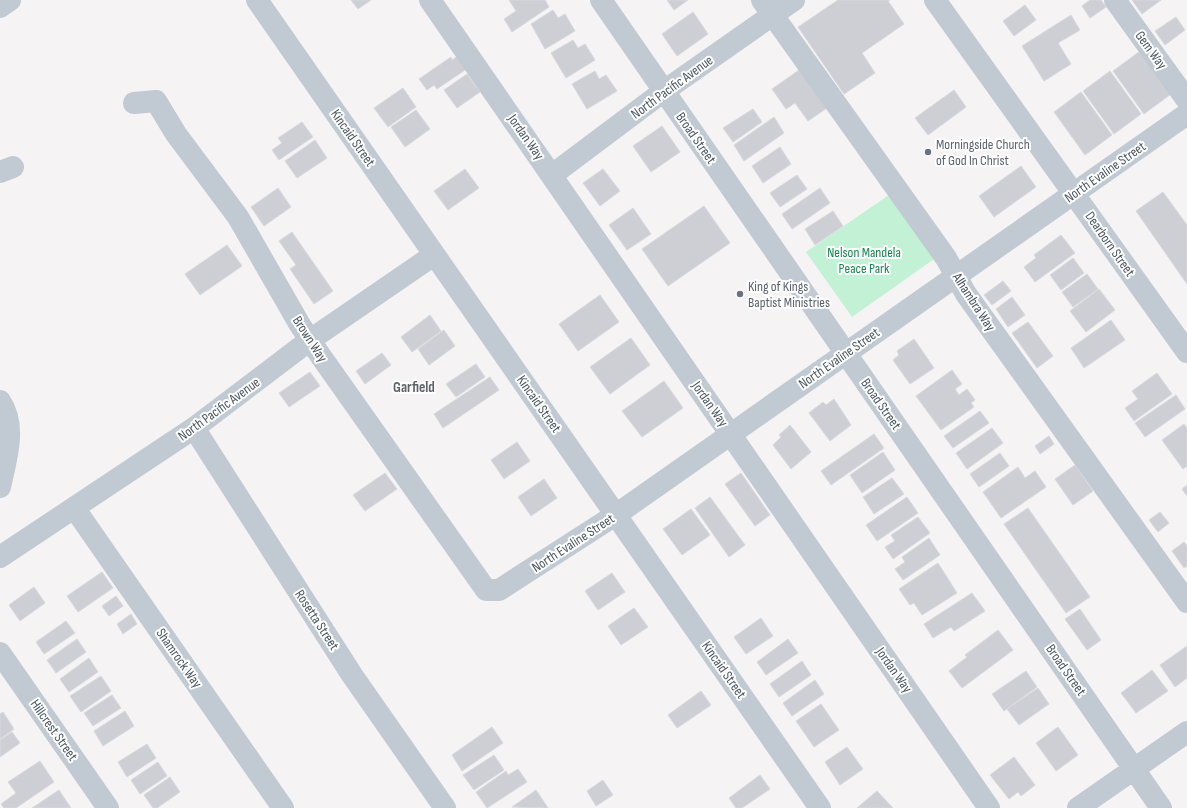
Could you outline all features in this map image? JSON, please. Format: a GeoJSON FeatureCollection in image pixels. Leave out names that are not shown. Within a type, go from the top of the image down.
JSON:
{"type":"FeatureCollection","features":[{"type":"Feature","properties":{"kind":"street"},"geometry":{"type":"LineString","coordinates":[[0,7],[10,0]]}},
{"type":"Feature","properties":{"kind":"street","name":"Kincaid Street"},"geometry":{"type":"LineString","coordinates":[[257,0],[434,255],[617,514],[820,808]]}},
{"type":"Feature","properties":{"kind":"street","name":"Jordan Way"},"geometry":{"type":"LineString","coordinates":[[430,0],[989,808]]}},
{"type":"Feature","properties":{"kind":"street","name":"Broad Street"},"geometry":{"type":"LineString","coordinates":[[601,0],[1162,808]]}},
{"type":"Feature","properties":{"kind":"street","name":"North Pacific Avenue"},"geometry":{"type":"LineString","coordinates":[[552,175],[664,91],[768,7],[794,0]]}},
{"type":"Feature","properties":{"kind":"street","name":"Dearborn Street"},"geometry":{"type":"LineString","coordinates":[[935,0],[1187,352]]}},
{"type":"Feature","properties":{"kind":"street","name":"Gem Way"},"geometry":{"type":"LineString","coordinates":[[1115,0],[1187,100]]}},
{"type":"Feature","properties":{"kind":"street","name":"Alhambra Way"},"geometry":{"type":"LineString","coordinates":[[768,7],[946,258],[966,294],[1187,602]]}},
{"type":"Feature","properties":{"kind":"street","name":"Brown Way"},"geometry":{"type":"LineString","coordinates":[[134,103],[156,101],[176,134],[238,217],[310,340],[486,590]]}},
{"type":"Feature","properties":{"kind":"street","name":"North Evaline Street"},"geometry":{"type":"LineString","coordinates":[[486,590],[499,590],[617,514],[1187,114]]}},
{"type":"Feature","properties":{"kind":"street","name":"North Pacific Avenue"},"geometry":{"type":"LineString","coordinates":[[0,558],[194,428],[310,340],[434,255]]}},
{"type":"Feature","properties":{"kind":"street"},"geometry":{"type":"LineString","coordinates":[[0,401],[4,407],[10,436],[0,487]]}},
{"type":"Feature","properties":{"kind":"street","name":"Rosetta Street"},"geometry":{"type":"LineString","coordinates":[[194,428],[352,675],[446,808]]}},
{"type":"Feature","properties":{"kind":"street","name":"Shamrock Way"},"geometry":{"type":"LineString","coordinates":[[75,509],[283,808]]}},
{"type":"Feature","properties":{"kind":"street","name":"Hillcrest Street"},"geometry":{"type":"LineString","coordinates":[[0,653],[108,808]]}},
{"type":"Feature","properties":{"kind":"street"},"geometry":{"type":"LineString","coordinates":[[1078,808],[1187,732]]}},
{"type":"Feature","properties":{"kind":"green space","name":"Nelson Mandela Peace Park"},"geometry":{"type":"Polygon","coordinates":[[[889,195],[934,259],[852,317],[806,252],[889,195]]]}},
{"type":"Feature","properties":{"kind":"building"},"geometry":{"type":"Polygon","coordinates":[[[351,0],[371,0],[358,9],[351,0]]]}},
{"type":"Feature","properties":{"kind":"building"},"geometry":{"type":"Polygon","coordinates":[[[509,0],[545,0],[549,7],[512,32],[504,19],[516,11],[509,0]]]}},
{"type":"Feature","properties":{"kind":"building"},"geometry":{"type":"Polygon","coordinates":[[[667,0],[688,0],[674,10],[667,0]]]}},
{"type":"Feature","properties":{"kind":"building"},"geometry":{"type":"Polygon","coordinates":[[[838,0],[890,0],[888,1],[904,24],[862,53],[875,73],[844,94],[798,27],[838,0]]]}},
{"type":"Feature","properties":{"kind":"building"},"geometry":{"type":"Polygon","coordinates":[[[1090,0],[1101,0],[1106,7],[1090,18],[1082,6],[1090,0]]]}},
{"type":"Feature","properties":{"kind":"building"},"geometry":{"type":"Polygon","coordinates":[[[1132,0],[1161,0],[1142,14],[1132,0]]]}},
{"type":"Feature","properties":{"kind":"building"},"geometry":{"type":"Polygon","coordinates":[[[1025,5],[1036,20],[1014,36],[1003,21],[1025,5]]]}},
{"type":"Feature","properties":{"kind":"building"},"geometry":{"type":"Polygon","coordinates":[[[553,10],[558,18],[565,14],[575,31],[545,49],[531,24],[553,10]]]}},
{"type":"Feature","properties":{"kind":"building"},"geometry":{"type":"Polygon","coordinates":[[[693,12],[708,34],[677,56],[662,34],[693,12]]]}},
{"type":"Feature","properties":{"kind":"building"},"geometry":{"type":"Polygon","coordinates":[[[1071,15],[1080,30],[1058,43],[1071,64],[1044,81],[1022,46],[1071,15]]]}},
{"type":"Feature","properties":{"kind":"building"},"geometry":{"type":"Polygon","coordinates":[[[1176,17],[1185,30],[1165,45],[1155,31],[1176,17]]]}},
{"type":"Feature","properties":{"kind":"building"},"geometry":{"type":"Polygon","coordinates":[[[573,40],[578,48],[585,44],[595,60],[566,78],[551,53],[573,40]]]}},
{"type":"Feature","properties":{"kind":"building"},"geometry":{"type":"Polygon","coordinates":[[[1140,51],[1171,94],[1144,114],[1113,71],[1140,51]]]}},
{"type":"Feature","properties":{"kind":"building"},"geometry":{"type":"Polygon","coordinates":[[[459,55],[468,68],[437,89],[434,85],[427,90],[419,79],[451,57],[452,60],[459,55]]]}},
{"type":"Feature","properties":{"kind":"building"},"geometry":{"type":"Polygon","coordinates":[[[802,68],[827,108],[808,121],[795,103],[786,109],[772,89],[802,68]]]}},
{"type":"Feature","properties":{"kind":"building"},"geometry":{"type":"Polygon","coordinates":[[[595,71],[599,79],[606,75],[617,91],[587,109],[572,84],[595,71]]]}},
{"type":"Feature","properties":{"kind":"building"},"geometry":{"type":"Polygon","coordinates":[[[1110,71],[1141,114],[1114,134],[1083,91],[1110,71]]]}},
{"type":"Feature","properties":{"kind":"building"},"geometry":{"type":"Polygon","coordinates":[[[467,74],[480,92],[457,108],[444,90],[467,74]]]}},
{"type":"Feature","properties":{"kind":"building"},"geometry":{"type":"Polygon","coordinates":[[[403,88],[416,107],[388,127],[374,108],[403,88]]]}},
{"type":"Feature","properties":{"kind":"building"},"geometry":{"type":"Polygon","coordinates":[[[954,90],[966,107],[928,135],[915,118],[954,90]]]}},
{"type":"Feature","properties":{"kind":"building"},"geometry":{"type":"Polygon","coordinates":[[[1081,92],[1112,135],[1085,155],[1054,112],[1081,92]]]}},
{"type":"Feature","properties":{"kind":"building"},"geometry":{"type":"Polygon","coordinates":[[[753,109],[762,122],[733,142],[723,128],[753,109]]]}},
{"type":"Feature","properties":{"kind":"building"},"geometry":{"type":"Polygon","coordinates":[[[416,110],[430,129],[405,147],[391,127],[416,110]]]}},
{"type":"Feature","properties":{"kind":"building"},"geometry":{"type":"Polygon","coordinates":[[[774,117],[784,133],[744,161],[734,145],[774,117]]]}},
{"type":"Feature","properties":{"kind":"building"},"geometry":{"type":"Polygon","coordinates":[[[302,122],[313,137],[279,160],[272,150],[282,143],[278,138],[302,122]]]}},
{"type":"Feature","properties":{"kind":"building"},"geometry":{"type":"Polygon","coordinates":[[[662,126],[680,152],[651,172],[633,146],[662,126]]]}},
{"type":"Feature","properties":{"kind":"building"},"geometry":{"type":"Polygon","coordinates":[[[315,140],[327,158],[297,178],[285,161],[315,140]]]}},
{"type":"Feature","properties":{"kind":"building"},"geometry":{"type":"Polygon","coordinates":[[[780,147],[791,164],[763,183],[752,166],[780,147]]]}},
{"type":"Feature","properties":{"kind":"building"},"geometry":{"type":"Polygon","coordinates":[[[1021,166],[1036,187],[994,217],[979,196],[1021,166]]]}},
{"type":"Feature","properties":{"kind":"building"},"geometry":{"type":"Polygon","coordinates":[[[465,169],[479,188],[448,210],[434,191],[465,169]]]}},
{"type":"Feature","properties":{"kind":"building"},"geometry":{"type":"Polygon","coordinates":[[[603,169],[620,191],[600,206],[583,183],[603,169]]]}},
{"type":"Feature","properties":{"kind":"building"},"geometry":{"type":"Polygon","coordinates":[[[797,175],[807,189],[780,207],[770,193],[797,175]]]}},
{"type":"Feature","properties":{"kind":"building"},"geometry":{"type":"Polygon","coordinates":[[[278,188],[291,207],[264,226],[251,207],[278,188]]]}},
{"type":"Feature","properties":{"kind":"building"},"geometry":{"type":"Polygon","coordinates":[[[820,188],[830,203],[792,229],[782,214],[820,188]]]}},
{"type":"Feature","properties":{"kind":"building"},"geometry":{"type":"Polygon","coordinates":[[[1163,192],[1187,225],[1187,284],[1136,211],[1163,192]]]}},
{"type":"Feature","properties":{"kind":"building"},"geometry":{"type":"Polygon","coordinates":[[[704,206],[730,243],[668,286],[642,249],[704,206]]]}},
{"type":"Feature","properties":{"kind":"building"},"geometry":{"type":"Polygon","coordinates":[[[633,208],[651,234],[627,250],[609,225],[633,208]]]}},
{"type":"Feature","properties":{"kind":"building"},"geometry":{"type":"Polygon","coordinates":[[[833,211],[843,226],[815,245],[805,229],[833,211]]]}},
{"type":"Feature","properties":{"kind":"building"},"geometry":{"type":"Polygon","coordinates":[[[292,232],[333,291],[314,304],[290,269],[296,265],[279,241],[292,232]]]}},
{"type":"Feature","properties":{"kind":"building"},"geometry":{"type":"Polygon","coordinates":[[[1061,235],[1075,253],[1035,282],[1024,267],[1036,258],[1034,255],[1061,235]]]}},
{"type":"Feature","properties":{"kind":"building"},"geometry":{"type":"Polygon","coordinates":[[[227,245],[242,266],[200,295],[185,274],[227,245]]]}},
{"type":"Feature","properties":{"kind":"building"},"geometry":{"type":"Polygon","coordinates":[[[1073,258],[1084,273],[1061,290],[1050,275],[1073,258]]]}},
{"type":"Feature","properties":{"kind":"building"},"geometry":{"type":"Polygon","coordinates":[[[1087,274],[1098,289],[1073,307],[1062,292],[1087,274]]]}},
{"type":"Feature","properties":{"kind":"building"},"geometry":{"type":"Polygon","coordinates":[[[1003,281],[1011,291],[992,305],[984,295],[1003,281]]]}},
{"type":"Feature","properties":{"kind":"building"},"geometry":{"type":"Polygon","coordinates":[[[1099,289],[1115,310],[1086,332],[1070,311],[1099,289]]]}},
{"type":"Feature","properties":{"kind":"building"},"geometry":{"type":"Polygon","coordinates":[[[600,295],[619,322],[578,351],[559,324],[600,295]]]}},
{"type":"Feature","properties":{"kind":"building"},"geometry":{"type":"Polygon","coordinates":[[[1012,297],[1025,315],[1008,327],[996,309],[1012,297]]]}},
{"type":"Feature","properties":{"kind":"building"},"geometry":{"type":"Polygon","coordinates":[[[430,315],[441,331],[412,352],[401,337],[430,315]]]}},
{"type":"Feature","properties":{"kind":"building"},"geometry":{"type":"Polygon","coordinates":[[[1111,320],[1125,340],[1084,368],[1071,348],[1111,320]]]}},
{"type":"Feature","properties":{"kind":"building"},"geometry":{"type":"Polygon","coordinates":[[[1028,322],[1053,356],[1037,368],[1012,333],[1028,322]]]}},
{"type":"Feature","properties":{"kind":"building"},"geometry":{"type":"Polygon","coordinates":[[[444,330],[455,346],[429,365],[418,349],[444,330]]]}},
{"type":"Feature","properties":{"kind":"building"},"geometry":{"type":"Polygon","coordinates":[[[631,338],[650,365],[610,394],[590,367],[631,338]]]}},
{"type":"Feature","properties":{"kind":"building"},"geometry":{"type":"Polygon","coordinates":[[[914,339],[934,368],[910,384],[893,360],[899,355],[897,351],[914,339]]]}},
{"type":"Feature","properties":{"kind":"building"},"geometry":{"type":"Polygon","coordinates":[[[382,353],[391,365],[365,384],[356,371],[382,353]]]}},
{"type":"Feature","properties":{"kind":"building"},"geometry":{"type":"Polygon","coordinates":[[[476,364],[485,377],[456,397],[446,384],[476,364]]]}},
{"type":"Feature","properties":{"kind":"building"},"geometry":{"type":"Polygon","coordinates":[[[952,370],[962,384],[955,389],[959,395],[967,389],[975,400],[971,403],[974,407],[941,430],[916,396],[952,370]]]}},
{"type":"Feature","properties":{"kind":"building"},"geometry":{"type":"Polygon","coordinates":[[[310,372],[320,386],[289,407],[279,393],[310,372]]]}},
{"type":"Feature","properties":{"kind":"building"},"geometry":{"type":"Polygon","coordinates":[[[1157,373],[1172,394],[1134,421],[1125,408],[1138,399],[1132,391],[1157,373]]]}},
{"type":"Feature","properties":{"kind":"building"},"geometry":{"type":"Polygon","coordinates":[[[490,377],[499,390],[443,428],[434,414],[490,377]]]}},
{"type":"Feature","properties":{"kind":"building"},"geometry":{"type":"Polygon","coordinates":[[[664,381],[683,408],[642,437],[622,411],[664,381]]]}},
{"type":"Feature","properties":{"kind":"building"},"geometry":{"type":"Polygon","coordinates":[[[1176,395],[1185,409],[1145,437],[1135,423],[1176,395]]]}},
{"type":"Feature","properties":{"kind":"building"},"geometry":{"type":"Polygon","coordinates":[[[834,399],[851,425],[830,441],[809,413],[823,402],[826,405],[834,399]]]}},
{"type":"Feature","properties":{"kind":"building"},"geometry":{"type":"Polygon","coordinates":[[[980,411],[989,423],[953,448],[944,436],[980,411]]]}},
{"type":"Feature","properties":{"kind":"building"},"geometry":{"type":"Polygon","coordinates":[[[1184,424],[1187,428],[1187,466],[1183,469],[1162,440],[1184,424]]]}},
{"type":"Feature","properties":{"kind":"building"},"geometry":{"type":"Polygon","coordinates":[[[790,425],[811,452],[791,469],[773,445],[781,437],[779,435],[790,425]]]}},
{"type":"Feature","properties":{"kind":"building"},"geometry":{"type":"Polygon","coordinates":[[[992,428],[1003,443],[967,469],[956,453],[992,428]]]}},
{"type":"Feature","properties":{"kind":"building"},"geometry":{"type":"Polygon","coordinates":[[[874,434],[884,448],[831,485],[821,471],[874,434]]]}},
{"type":"Feature","properties":{"kind":"building"},"geometry":{"type":"Polygon","coordinates":[[[1049,436],[1054,444],[1040,454],[1035,446],[1049,436]]]}},
{"type":"Feature","properties":{"kind":"building"},"geometry":{"type":"Polygon","coordinates":[[[517,442],[530,461],[504,479],[491,460],[517,442]]]}},
{"type":"Feature","properties":{"kind":"building"},"geometry":{"type":"Polygon","coordinates":[[[883,452],[895,470],[862,493],[850,475],[883,452]]]}},
{"type":"Feature","properties":{"kind":"building"},"geometry":{"type":"Polygon","coordinates":[[[1000,453],[1009,466],[979,487],[970,474],[1000,453]]]}},
{"type":"Feature","properties":{"kind":"building"},"geometry":{"type":"Polygon","coordinates":[[[1075,465],[1093,491],[1073,505],[1055,479],[1075,465]]]}},
{"type":"Feature","properties":{"kind":"building"},"geometry":{"type":"Polygon","coordinates":[[[1018,467],[1025,478],[1035,471],[1046,487],[1001,518],[983,492],[1018,467]]]}},
{"type":"Feature","properties":{"kind":"building"},"geometry":{"type":"Polygon","coordinates":[[[385,473],[397,489],[365,511],[353,495],[385,473]]]}},
{"type":"Feature","properties":{"kind":"building"},"geometry":{"type":"Polygon","coordinates":[[[741,473],[770,515],[755,526],[725,484],[741,473]]]}},
{"type":"Feature","properties":{"kind":"building"},"geometry":{"type":"Polygon","coordinates":[[[892,478],[904,494],[874,514],[863,497],[892,478]]]}},
{"type":"Feature","properties":{"kind":"building"},"geometry":{"type":"Polygon","coordinates":[[[544,479],[557,498],[531,516],[518,497],[544,479]]]}},
{"type":"Feature","properties":{"kind":"building"},"geometry":{"type":"Polygon","coordinates":[[[1187,485],[1187,496],[1182,489],[1187,485]]]}},
{"type":"Feature","properties":{"kind":"building"},"geometry":{"type":"Polygon","coordinates":[[[710,497],[745,545],[729,557],[695,508],[710,497]]]}},
{"type":"Feature","properties":{"kind":"building"},"geometry":{"type":"Polygon","coordinates":[[[907,497],[918,513],[877,541],[866,525],[907,497]]]}},
{"type":"Feature","properties":{"kind":"building"},"geometry":{"type":"Polygon","coordinates":[[[1028,508],[1090,597],[1066,613],[1004,524],[1028,508]]]}},
{"type":"Feature","properties":{"kind":"building"},"geometry":{"type":"Polygon","coordinates":[[[691,509],[710,535],[682,555],[663,529],[691,509]]]}},
{"type":"Feature","properties":{"kind":"building"},"geometry":{"type":"Polygon","coordinates":[[[1160,512],[1169,523],[1158,532],[1149,520],[1160,512]]]}},
{"type":"Feature","properties":{"kind":"building"},"geometry":{"type":"Polygon","coordinates":[[[918,517],[930,533],[893,559],[885,547],[895,541],[891,535],[918,517]]]}},
{"type":"Feature","properties":{"kind":"building"},"geometry":{"type":"Polygon","coordinates":[[[929,538],[940,555],[903,580],[895,569],[905,562],[902,557],[929,538]]]}},
{"type":"Feature","properties":{"kind":"building"},"geometry":{"type":"Polygon","coordinates":[[[1184,542],[1187,546],[1187,566],[1184,568],[1172,551],[1184,542]]]}},
{"type":"Feature","properties":{"kind":"building"},"geometry":{"type":"Polygon","coordinates":[[[938,563],[957,593],[922,615],[914,603],[910,605],[899,589],[938,563]]]}},
{"type":"Feature","properties":{"kind":"building"},"geometry":{"type":"Polygon","coordinates":[[[102,572],[113,588],[78,612],[67,596],[102,572]]]}},
{"type":"Feature","properties":{"kind":"building"},"geometry":{"type":"Polygon","coordinates":[[[612,573],[625,592],[598,610],[585,591],[612,573]]]}},
{"type":"Feature","properties":{"kind":"building"},"geometry":{"type":"Polygon","coordinates":[[[34,587],[45,603],[20,621],[9,605],[34,587]]]}},
{"type":"Feature","properties":{"kind":"building"},"geometry":{"type":"Polygon","coordinates":[[[972,593],[985,611],[954,631],[951,627],[933,638],[924,624],[972,593]]]}},
{"type":"Feature","properties":{"kind":"building"},"geometry":{"type":"Polygon","coordinates":[[[116,596],[123,606],[109,616],[102,606],[116,596]]]}},
{"type":"Feature","properties":{"kind":"building"},"geometry":{"type":"Polygon","coordinates":[[[634,608],[648,627],[621,645],[608,626],[634,608]]]}},
{"type":"Feature","properties":{"kind":"building"},"geometry":{"type":"Polygon","coordinates":[[[1080,609],[1101,640],[1087,650],[1065,619],[1080,609]]]}},
{"type":"Feature","properties":{"kind":"building"},"geometry":{"type":"Polygon","coordinates":[[[131,614],[137,624],[123,634],[117,624],[131,614]]]}},
{"type":"Feature","properties":{"kind":"building"},"geometry":{"type":"Polygon","coordinates":[[[761,618],[773,636],[746,654],[734,637],[761,618]]]}},
{"type":"Feature","properties":{"kind":"building"},"geometry":{"type":"Polygon","coordinates":[[[66,621],[75,633],[44,654],[36,642],[66,621]]]}},
{"type":"Feature","properties":{"kind":"building"},"geometry":{"type":"Polygon","coordinates":[[[998,630],[1013,650],[962,688],[949,671],[967,657],[965,655],[998,630]]]}},
{"type":"Feature","properties":{"kind":"building"},"geometry":{"type":"Polygon","coordinates":[[[77,639],[86,652],[56,673],[47,660],[77,639]]]}},
{"type":"Feature","properties":{"kind":"building"},"geometry":{"type":"Polygon","coordinates":[[[788,639],[798,653],[766,675],[757,662],[788,639]]]}},
{"type":"Feature","properties":{"kind":"building"},"geometry":{"type":"Polygon","coordinates":[[[1187,646],[1187,678],[1175,687],[1160,665],[1187,646]]]}},
{"type":"Feature","properties":{"kind":"building"},"geometry":{"type":"Polygon","coordinates":[[[89,658],[98,672],[69,692],[60,679],[89,658]]]}},
{"type":"Feature","properties":{"kind":"building"},"geometry":{"type":"Polygon","coordinates":[[[802,661],[811,675],[779,697],[770,684],[802,661]]]}},
{"type":"Feature","properties":{"kind":"building"},"geometry":{"type":"Polygon","coordinates":[[[1152,670],[1168,691],[1136,713],[1121,693],[1152,670]]]}},
{"type":"Feature","properties":{"kind":"building"},"geometry":{"type":"Polygon","coordinates":[[[1026,671],[1037,687],[1004,711],[992,694],[1026,671]]]}},
{"type":"Feature","properties":{"kind":"building"},"geometry":{"type":"Polygon","coordinates":[[[101,676],[111,691],[81,712],[70,696],[101,676]]]}},
{"type":"Feature","properties":{"kind":"building"},"geometry":{"type":"Polygon","coordinates":[[[815,680],[824,694],[792,716],[783,703],[815,680]]]}},
{"type":"Feature","properties":{"kind":"building"},"geometry":{"type":"Polygon","coordinates":[[[1038,688],[1049,704],[1019,725],[1007,709],[1038,688]]]}},
{"type":"Feature","properties":{"kind":"building"},"geometry":{"type":"Polygon","coordinates":[[[701,691],[711,705],[677,728],[668,715],[701,691]]]}},
{"type":"Feature","properties":{"kind":"building"},"geometry":{"type":"Polygon","coordinates":[[[112,695],[121,708],[93,726],[84,713],[112,695]]]}},
{"type":"Feature","properties":{"kind":"building"},"geometry":{"type":"Polygon","coordinates":[[[821,704],[839,730],[814,747],[796,721],[821,704]]]}},
{"type":"Feature","properties":{"kind":"building"},"geometry":{"type":"Polygon","coordinates":[[[125,711],[134,726],[103,746],[94,731],[125,711]]]}},
{"type":"Feature","properties":{"kind":"building"},"geometry":{"type":"Polygon","coordinates":[[[3,712],[14,729],[0,739],[0,714],[3,712]]]}},
{"type":"Feature","properties":{"kind":"building"},"geometry":{"type":"Polygon","coordinates":[[[492,727],[503,743],[462,771],[452,755],[492,727]]]}},
{"type":"Feature","properties":{"kind":"building"},"geometry":{"type":"Polygon","coordinates":[[[1058,727],[1078,755],[1056,771],[1036,743],[1058,727]]]}},
{"type":"Feature","properties":{"kind":"building"},"geometry":{"type":"Polygon","coordinates":[[[12,732],[20,743],[0,757],[0,740],[12,732]]]}},
{"type":"Feature","properties":{"kind":"building"},"geometry":{"type":"Polygon","coordinates":[[[147,744],[156,758],[127,777],[118,762],[147,744]]]}},
{"type":"Feature","properties":{"kind":"building"},"geometry":{"type":"Polygon","coordinates":[[[847,747],[863,769],[840,785],[825,762],[847,747]]]}},
{"type":"Feature","properties":{"kind":"building"},"geometry":{"type":"Polygon","coordinates":[[[494,755],[504,770],[474,790],[463,775],[494,755]]]}},
{"type":"Feature","properties":{"kind":"building"},"geometry":{"type":"Polygon","coordinates":[[[1014,757],[1035,785],[1021,796],[1018,792],[1009,799],[990,775],[1014,757]]]}},
{"type":"Feature","properties":{"kind":"building"},"geometry":{"type":"Polygon","coordinates":[[[40,761],[54,782],[16,808],[4,808],[1,804],[16,793],[8,782],[40,761]]]}},
{"type":"Feature","properties":{"kind":"building"},"geometry":{"type":"Polygon","coordinates":[[[158,762],[167,776],[140,794],[131,780],[158,762]]]}},
{"type":"Feature","properties":{"kind":"building"},"geometry":{"type":"Polygon","coordinates":[[[518,769],[527,782],[487,808],[476,792],[506,771],[508,775],[518,769]]]}},
{"type":"Feature","properties":{"kind":"building"},"geometry":{"type":"Polygon","coordinates":[[[760,775],[770,789],[742,808],[736,808],[729,798],[760,775]]]}},
{"type":"Feature","properties":{"kind":"building"},"geometry":{"type":"Polygon","coordinates":[[[170,777],[180,792],[157,808],[153,808],[144,795],[170,777]]]}},
{"type":"Feature","properties":{"kind":"building"},"geometry":{"type":"Polygon","coordinates":[[[603,780],[613,795],[596,806],[587,791],[603,780]]]}},
{"type":"Feature","properties":{"kind":"building"},"geometry":{"type":"Polygon","coordinates":[[[59,790],[71,808],[32,808],[59,790]]]}},
{"type":"Feature","properties":{"kind":"building"},"geometry":{"type":"Polygon","coordinates":[[[536,790],[548,808],[512,807],[536,790]]]}},
{"type":"Feature","properties":{"kind":"building"},"geometry":{"type":"Polygon","coordinates":[[[877,791],[893,808],[857,808],[877,791]]]}},
{"type":"Feature","properties":{"kind":"place","name":"Morningside Church of God In Christ"},"geometry":{"type":"Point","coordinates":[928,152]}},
{"type":"Feature","properties":{"kind":"place","name":"King of Kings Baptist Ministries"},"geometry":{"type":"Point","coordinates":[740,294]}},
{"type":"Feature","properties":{"kind":"district","name":"Garfield"},"geometry":{"type":"Point","coordinates":[414,387]}}]}
